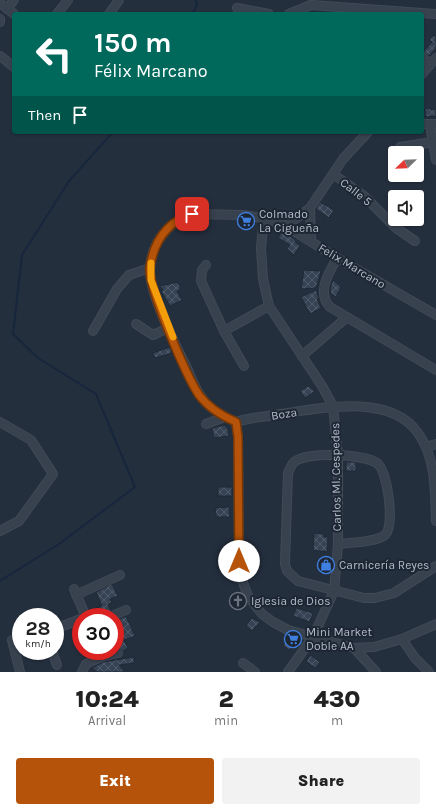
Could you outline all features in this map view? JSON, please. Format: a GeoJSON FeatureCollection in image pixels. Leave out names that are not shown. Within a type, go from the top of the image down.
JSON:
{"type":"FeatureCollection","features":[{"type":"Feature","properties":{"kind":"street"},"geometry":{"type":"LineString","coordinates":[[7,9],[14,0]]}},
{"type":"Feature","properties":{"kind":"street"},"geometry":{"type":"LineString","coordinates":[[59,12],[68,0]]}},
{"type":"Feature","properties":{"kind":"street"},"geometry":{"type":"LineString","coordinates":[[110,12],[119,0]]}},
{"type":"Feature","properties":{"kind":"street"},"geometry":{"type":"LineString","coordinates":[[292,12],[310,2],[352,11],[380,12]]}},
{"type":"Feature","properties":{"kind":"street"},"geometry":{"type":"LineString","coordinates":[[0,3],[12,13]]}},
{"type":"Feature","properties":{"kind":"street"},"geometry":{"type":"LineString","coordinates":[[237,8],[258,12]]}},
{"type":"Feature","properties":{"kind":"street"},"geometry":{"type":"LineString","coordinates":[[424,14],[436,14]]}},
{"type":"Feature","properties":{"kind":"street"},"geometry":{"type":"LineString","coordinates":[[0,56],[12,65]]}},
{"type":"Feature","properties":{"kind":"street"},"geometry":{"type":"LineString","coordinates":[[424,72],[436,58]]}},
{"type":"Feature","properties":{"kind":"street"},"geometry":{"type":"LineString","coordinates":[[424,59],[430,64]]}},
{"type":"Feature","properties":{"kind":"street"},"geometry":{"type":"LineString","coordinates":[[429,125],[436,160]]}},
{"type":"Feature","properties":{"kind":"street"},"geometry":{"type":"LineString","coordinates":[[286,226],[310,208],[357,142],[366,134]]}},
{"type":"Feature","properties":{"kind":"street"},"geometry":{"type":"LineString","coordinates":[[407,146],[433,142]]}},
{"type":"Feature","properties":{"kind":"street","name":"Calle 5"},"geometry":{"type":"LineString","coordinates":[[333,174],[363,195],[396,228],[415,241]]}},
{"type":"Feature","properties":{"kind":"street"},"geometry":{"type":"LineString","coordinates":[[310,208],[311,241]]}},
{"type":"Feature","properties":{"kind":"street","name":"Felix Marcano"},"geometry":{"type":"LineString","coordinates":[[150,268],[156,243],[166,229],[186,216],[192,214],[243,215],[268,218],[286,226],[337,258],[436,315]]}},
{"type":"Feature","properties":{"kind":"street","name":"Carlos Ml. Cespedes"},"geometry":{"type":"LineString","coordinates":[[268,218],[263,227],[261,248],[263,279],[269,306],[322,386],[333,406],[338,456],[338,544],[334,590],[313,637],[288,672]]}},
{"type":"Feature","properties":{"kind":"street"},"geometry":{"type":"LineString","coordinates":[[337,258],[326,279],[324,298],[330,307],[346,318],[436,370]]}},
{"type":"Feature","properties":{"kind":"street"},"geometry":{"type":"LineString","coordinates":[[206,266],[202,270],[201,281],[224,331],[244,366]]}},
{"type":"Feature","properties":{"kind":"street"},"geometry":{"type":"LineString","coordinates":[[92,331],[117,289],[129,275],[150,268],[151,280],[155,295],[168,328],[199,395],[225,417],[236,422],[238,437],[239,572],[241,582],[254,605],[273,622],[288,630],[354,648],[374,647],[402,639],[436,624]]}},
{"type":"Feature","properties":{"kind":"street"},"geometry":{"type":"LineString","coordinates":[[224,331],[269,306]]}},
{"type":"Feature","properties":{"kind":"street"},"geometry":{"type":"LineString","coordinates":[[302,356],[346,318]]}},
{"type":"Feature","properties":{"kind":"street"},"geometry":{"type":"LineString","coordinates":[[136,324],[153,335],[168,328]]}},
{"type":"Feature","properties":{"kind":"street","name":"Boza"},"geometry":{"type":"LineString","coordinates":[[236,422],[333,406],[371,408],[400,416],[417,432],[426,447],[434,474],[436,520]]}},
{"type":"Feature","properties":{"kind":"street"},"geometry":{"type":"LineString","coordinates":[[206,424],[225,417]]}},
{"type":"Feature","properties":{"kind":"street"},"geometry":{"type":"LineString","coordinates":[[0,422],[31,440],[53,474],[19,521],[0,531]]}},
{"type":"Feature","properties":{"kind":"street"},"geometry":{"type":"LineString","coordinates":[[426,447],[436,444]]}},
{"type":"Feature","properties":{"kind":"street"},"geometry":{"type":"LineString","coordinates":[[338,544],[360,542],[381,537],[387,532],[389,524],[387,482],[381,467],[370,459],[320,455],[305,458],[294,463],[288,473],[285,564],[290,574],[298,581],[364,598],[375,598],[394,593],[436,566]]}},
{"type":"Feature","properties":{"kind":"street"},"geometry":{"type":"LineString","coordinates":[[82,608],[75,592],[120,575]]}},
{"type":"Feature","properties":{"kind":"street"},"geometry":{"type":"LineString","coordinates":[[402,639],[415,658],[429,672]]}},
{"type":"Feature","properties":{"kind":"street"},"geometry":{"type":"LineString","coordinates":[[354,648],[376,672]]}},
{"type":"Feature","properties":{"kind":"street"},"geometry":{"type":"LineString","coordinates":[[17,660],[19,671]]}},
{"type":"Feature","properties":{"kind":"street"},"geometry":{"type":"LineString","coordinates":[[55,660],[57,665]]}},
{"type":"Feature","properties":{"kind":"street"},"geometry":{"type":"LineString","coordinates":[[82,672],[86,664],[92,660]]}},
{"type":"Feature","properties":{"kind":"street"},"geometry":{"type":"LineString","coordinates":[[243,663],[256,672]]}},
{"type":"Feature","properties":{"kind":"building"},"geometry":{"type":"Polygon","coordinates":[[[433,35],[436,37],[436,48],[429,56],[424,53],[424,51],[432,42],[429,40],[433,35]]]}},
{"type":"Feature","properties":{"kind":"building"},"geometry":{"type":"Polygon","coordinates":[[[431,108],[431,110],[436,109],[436,116],[426,117],[425,109],[431,108]]]}},
{"type":"Feature","properties":{"kind":"building"},"geometry":{"type":"Polygon","coordinates":[[[320,202],[334,210],[329,218],[316,209],[320,202]]]}},
{"type":"Feature","properties":{"kind":"building"},"geometry":{"type":"Polygon","coordinates":[[[282,231],[296,240],[295,242],[300,246],[294,255],[287,249],[290,245],[278,238],[282,231]]]}},
{"type":"Feature","properties":{"kind":"building"},"geometry":{"type":"Polygon","coordinates":[[[304,270],[321,271],[316,288],[301,289],[304,270]]]}},
{"type":"Feature","properties":{"kind":"building"},"geometry":{"type":"Polygon","coordinates":[[[333,280],[341,287],[336,297],[331,294],[330,288],[333,280]]]}},
{"type":"Feature","properties":{"kind":"building"},"geometry":{"type":"Polygon","coordinates":[[[178,282],[181,289],[177,291],[182,300],[170,306],[161,291],[163,290],[160,286],[178,282]]]}},
{"type":"Feature","properties":{"kind":"building"},"geometry":{"type":"Polygon","coordinates":[[[316,290],[319,298],[317,299],[321,308],[310,314],[301,297],[316,290]]]}},
{"type":"Feature","properties":{"kind":"building"},"geometry":{"type":"Polygon","coordinates":[[[170,347],[172,353],[155,358],[153,353],[170,347]]]}},
{"type":"Feature","properties":{"kind":"building"},"geometry":{"type":"Polygon","coordinates":[[[308,386],[315,391],[305,398],[300,391],[308,386]]]}},
{"type":"Feature","properties":{"kind":"building"},"geometry":{"type":"Polygon","coordinates":[[[225,425],[228,429],[229,436],[214,438],[212,428],[225,425]]]}},
{"type":"Feature","properties":{"kind":"building"},"geometry":{"type":"Polygon","coordinates":[[[346,462],[356,462],[356,471],[346,471],[346,462]]]}},
{"type":"Feature","properties":{"kind":"building"},"geometry":{"type":"Polygon","coordinates":[[[218,487],[232,487],[232,496],[218,496],[218,487]]]}},
{"type":"Feature","properties":{"kind":"building"},"geometry":{"type":"Polygon","coordinates":[[[229,507],[230,517],[217,517],[215,508],[229,507]]]}},
{"type":"Feature","properties":{"kind":"building"},"geometry":{"type":"Polygon","coordinates":[[[314,533],[324,534],[324,537],[328,537],[327,552],[313,550],[314,533]]]}},
{"type":"Feature","properties":{"kind":"building"},"geometry":{"type":"Polygon","coordinates":[[[112,584],[118,596],[110,599],[112,603],[108,604],[110,608],[97,608],[102,606],[96,592],[112,584]]]}},
{"type":"Feature","properties":{"kind":"building","name":"Iglesia de Dios"},"geometry":{"type":"Polygon","coordinates":[[[239,591],[247,604],[237,611],[229,598],[239,591]]]}},
{"type":"Feature","properties":{"kind":"building"},"geometry":{"type":"Polygon","coordinates":[[[296,608],[313,613],[310,622],[293,616],[296,608]]]}},
{"type":"Feature","properties":{"kind":"building"},"geometry":{"type":"Polygon","coordinates":[[[126,616],[135,636],[124,640],[124,617],[126,616]]]}},
{"type":"Feature","properties":{"kind":"building"},"geometry":{"type":"Polygon","coordinates":[[[252,618],[260,622],[252,631],[246,626],[252,618]]]}},
{"type":"Feature","properties":{"kind":"building"},"geometry":{"type":"Polygon","coordinates":[[[289,636],[297,638],[290,650],[283,646],[289,636]]]}},
{"type":"Feature","properties":{"kind":"building"},"geometry":{"type":"Polygon","coordinates":[[[124,640],[128,648],[124,650],[124,640]]]}},
{"type":"Feature","properties":{"kind":"building"},"geometry":{"type":"Polygon","coordinates":[[[310,655],[320,662],[316,668],[306,662],[310,655]]]}},
{"type":"Feature","properties":{"kind":"building"},"geometry":{"type":"Polygon","coordinates":[[[134,657],[134,663],[119,665],[125,672],[97,672],[92,668],[103,662],[124,660],[124,659],[134,657]]]}},
{"type":"Feature","properties":{"kind":"waterway"},"geometry":{"type":"LineString","coordinates":[[193,12],[197,5],[196,0]]}},
{"type":"Feature","properties":{"kind":"waterway"},"geometry":{"type":"LineString","coordinates":[[0,581],[59,544],[135,487],[96,394],[38,358],[13,334],[22,255],[69,181],[111,134]]}},
{"type":"Feature","properties":{"kind":"slow traffic"},"geometry":{"type":"LineString","coordinates":[[151,263],[151,280],[155,295],[173,337]]}},
{"type":"Feature","properties":{"kind":"place","name":"Colmado La Cigueña"},"geometry":{"type":"Point","coordinates":[246,221]}},
{"type":"Feature","properties":{"kind":"place","name":"Carnicería Reyes"},"geometry":{"type":"Point","coordinates":[326,565]}},
{"type":"Feature","properties":{"kind":"place","name":"Iglesia de Dios"},"geometry":{"type":"Point","coordinates":[238,601]}},
{"type":"Feature","properties":{"kind":"place","name":"Mini Market Doble AA"},"geometry":{"type":"Point","coordinates":[293,639]}},
{"type":"Feature","properties":{"kind":"route"},"geometry":{"type":"LineString","coordinates":[[192,214],[186,216],[166,229],[156,243],[150,268],[151,280],[155,295],[168,328],[199,395],[220,414],[236,422],[238,437],[239,561]]}}]}
